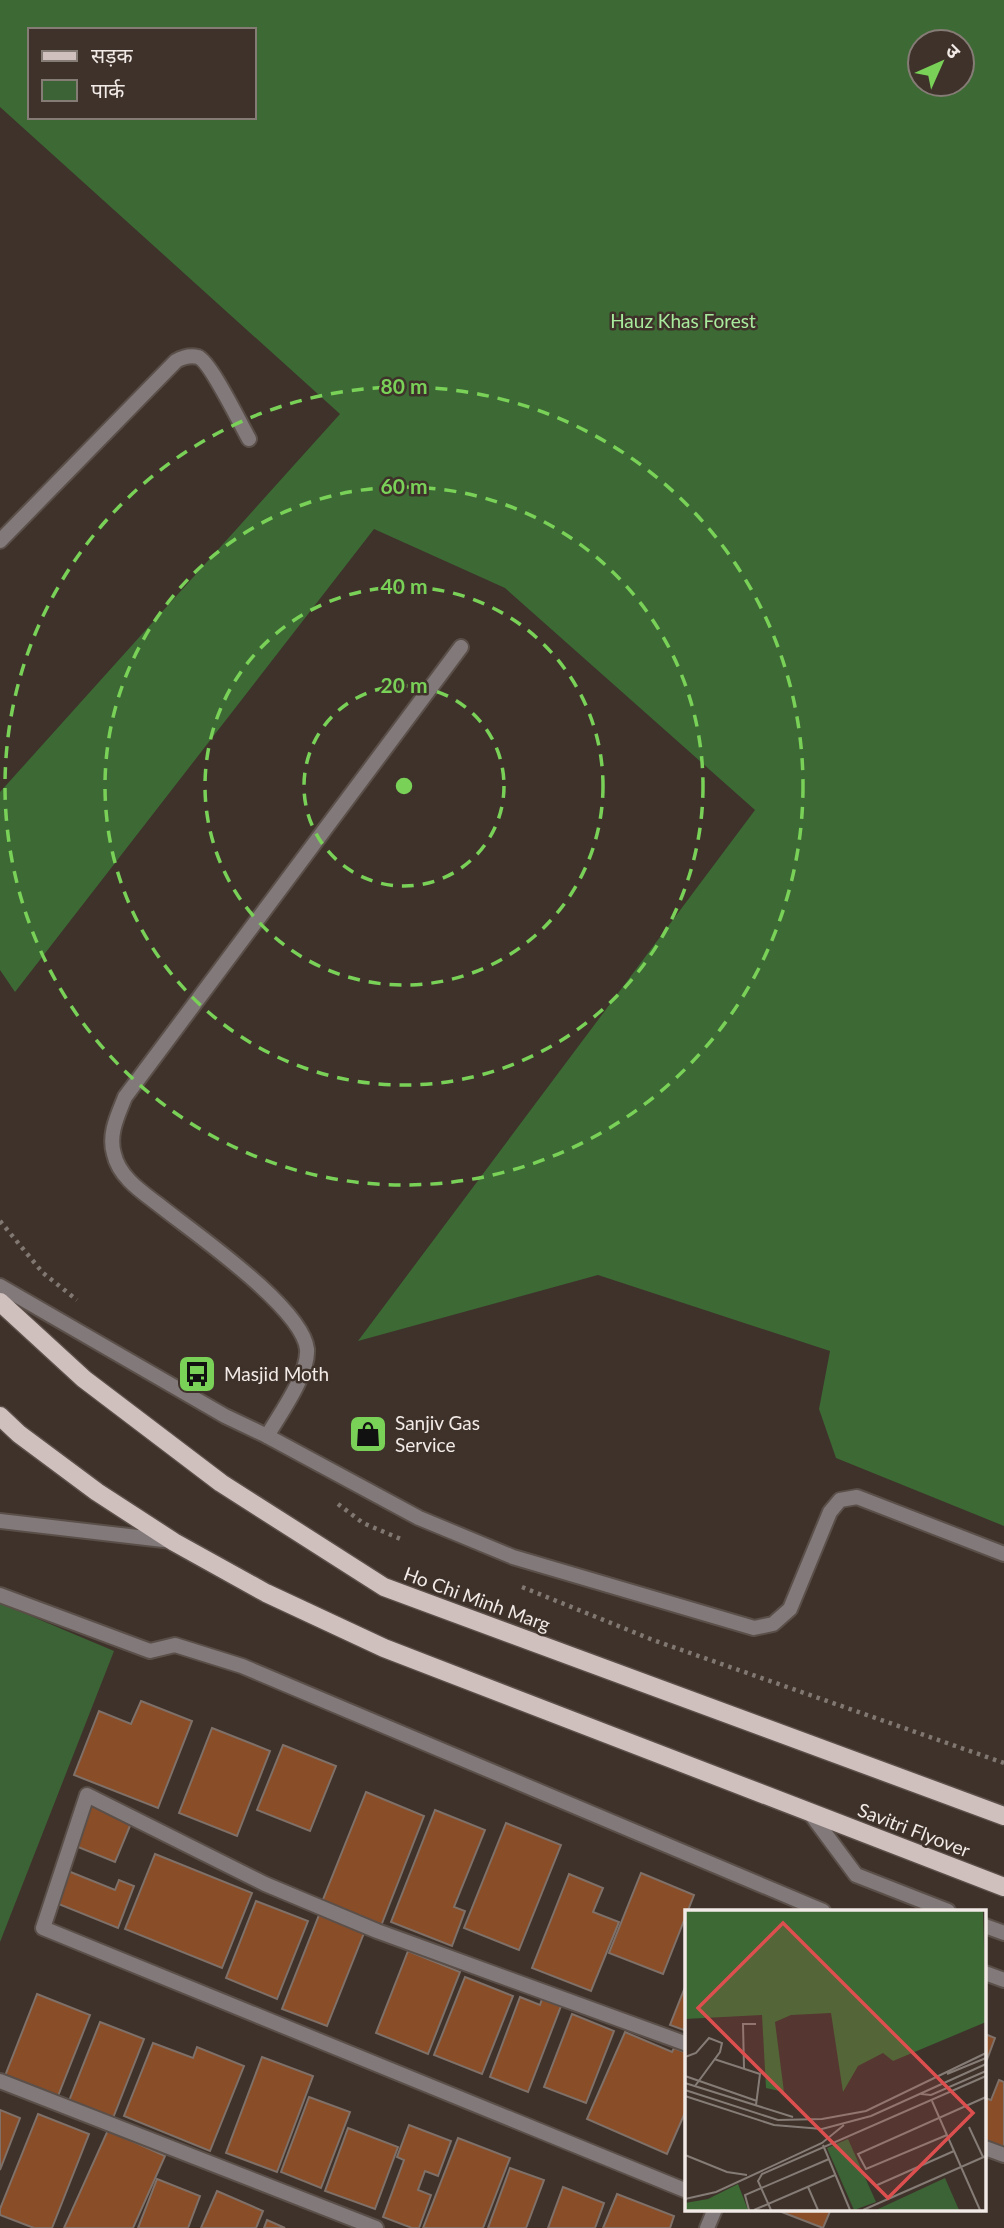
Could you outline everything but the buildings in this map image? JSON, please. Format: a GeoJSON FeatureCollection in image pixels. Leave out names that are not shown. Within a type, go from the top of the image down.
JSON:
{"type":"FeatureCollection","features":[{"type":"Feature","properties":{"kind":"main road","name":"Ho Chi Minh Marg"},"geometry":{"type":"LineString","coordinates":[[0,1302],[84,1379],[210,1475],[384,1587],[1004,1816]]}},
{"type":"Feature","properties":{"kind":"main road"},"geometry":{"type":"LineString","coordinates":[[0,1416],[19,1434],[97,1492],[174,1542],[266,1593],[384,1648],[810,1813]]}},
{"type":"Feature","properties":{"kind":"main road","name":"Savitri Flyover"},"geometry":{"type":"LineString","coordinates":[[810,1813],[1004,1886]]}},
{"type":"Feature","properties":{"kind":"street"},"geometry":{"type":"LineString","coordinates":[[0,541],[176,361],[186,356],[198,357],[209,367],[249,439]]}},
{"type":"Feature","properties":{"kind":"street"},"geometry":{"type":"LineString","coordinates":[[267,1436],[300,1379],[307,1349],[298,1326],[275,1297],[130,1182],[114,1155],[113,1128],[125,1097],[461,647]]}},
{"type":"Feature","properties":{"kind":"street"},"geometry":{"type":"LineString","coordinates":[[0,1286],[225,1416],[419,1518],[513,1557],[754,1628],[772,1624],[790,1609],[830,1512],[840,1500],[857,1497],[1004,1554]]}},
{"type":"Feature","properties":{"kind":"street"},"geometry":{"type":"LineString","coordinates":[[0,1521],[174,1542]]}},
{"type":"Feature","properties":{"kind":"street"},"geometry":{"type":"LineString","coordinates":[[0,1595],[149,1651],[175,1644],[242,1666],[821,1910]]}},
{"type":"Feature","properties":{"kind":"street"},"geometry":{"type":"LineString","coordinates":[[685,2043],[377,1931],[265,1884],[87,1795],[43,1928],[685,2190]]}},
{"type":"Feature","properties":{"kind":"street"},"geometry":{"type":"LineString","coordinates":[[810,1813],[856,1875],[945,1910]]}},
{"type":"Feature","properties":{"kind":"street"},"geometry":{"type":"LineString","coordinates":[[986,1926],[1004,1933]]}},
{"type":"Feature","properties":{"kind":"street"},"geometry":{"type":"LineString","coordinates":[[986,1973],[1004,1980]]}},
{"type":"Feature","properties":{"kind":"street"},"geometry":{"type":"LineString","coordinates":[[0,2081],[376,2228]]}},
{"type":"Feature","properties":{"kind":"street"},"geometry":{"type":"LineString","coordinates":[[986,2148],[1004,2155]]}},
{"type":"Feature","properties":{"kind":"street"},"geometry":{"type":"LineString","coordinates":[[707,2228],[715,2210]]}},
{"type":"Feature","properties":{"kind":"path"},"geometry":{"type":"LineString","coordinates":[[0,1221],[9,1230]]}},
{"type":"Feature","properties":{"kind":"green space","name":"Hauz Khas Forest"},"geometry":{"type":"Polygon","coordinates":[[[0,0],[1004,0],[1004,1526],[836,1458],[819,1409],[830,1351],[598,1275],[358,1341],[755,810],[505,588],[374,529],[15,992],[0,970],[0,792],[340,414],[0,107],[0,0]]]}},
{"type":"Feature","properties":{"kind":"green space"},"geometry":{"type":"Polygon","coordinates":[[[0,1603],[114,1651],[0,1942],[0,1603]]]}},
{"type":"Feature","properties":{"kind":"place","name":"Masjid Moth"},"geometry":{"type":"Point","coordinates":[197,1374]}},
{"type":"Feature","properties":{"kind":"place","name":"Sanjiv Gas Service"},"geometry":{"type":"Point","coordinates":[368,1434]}}]}
